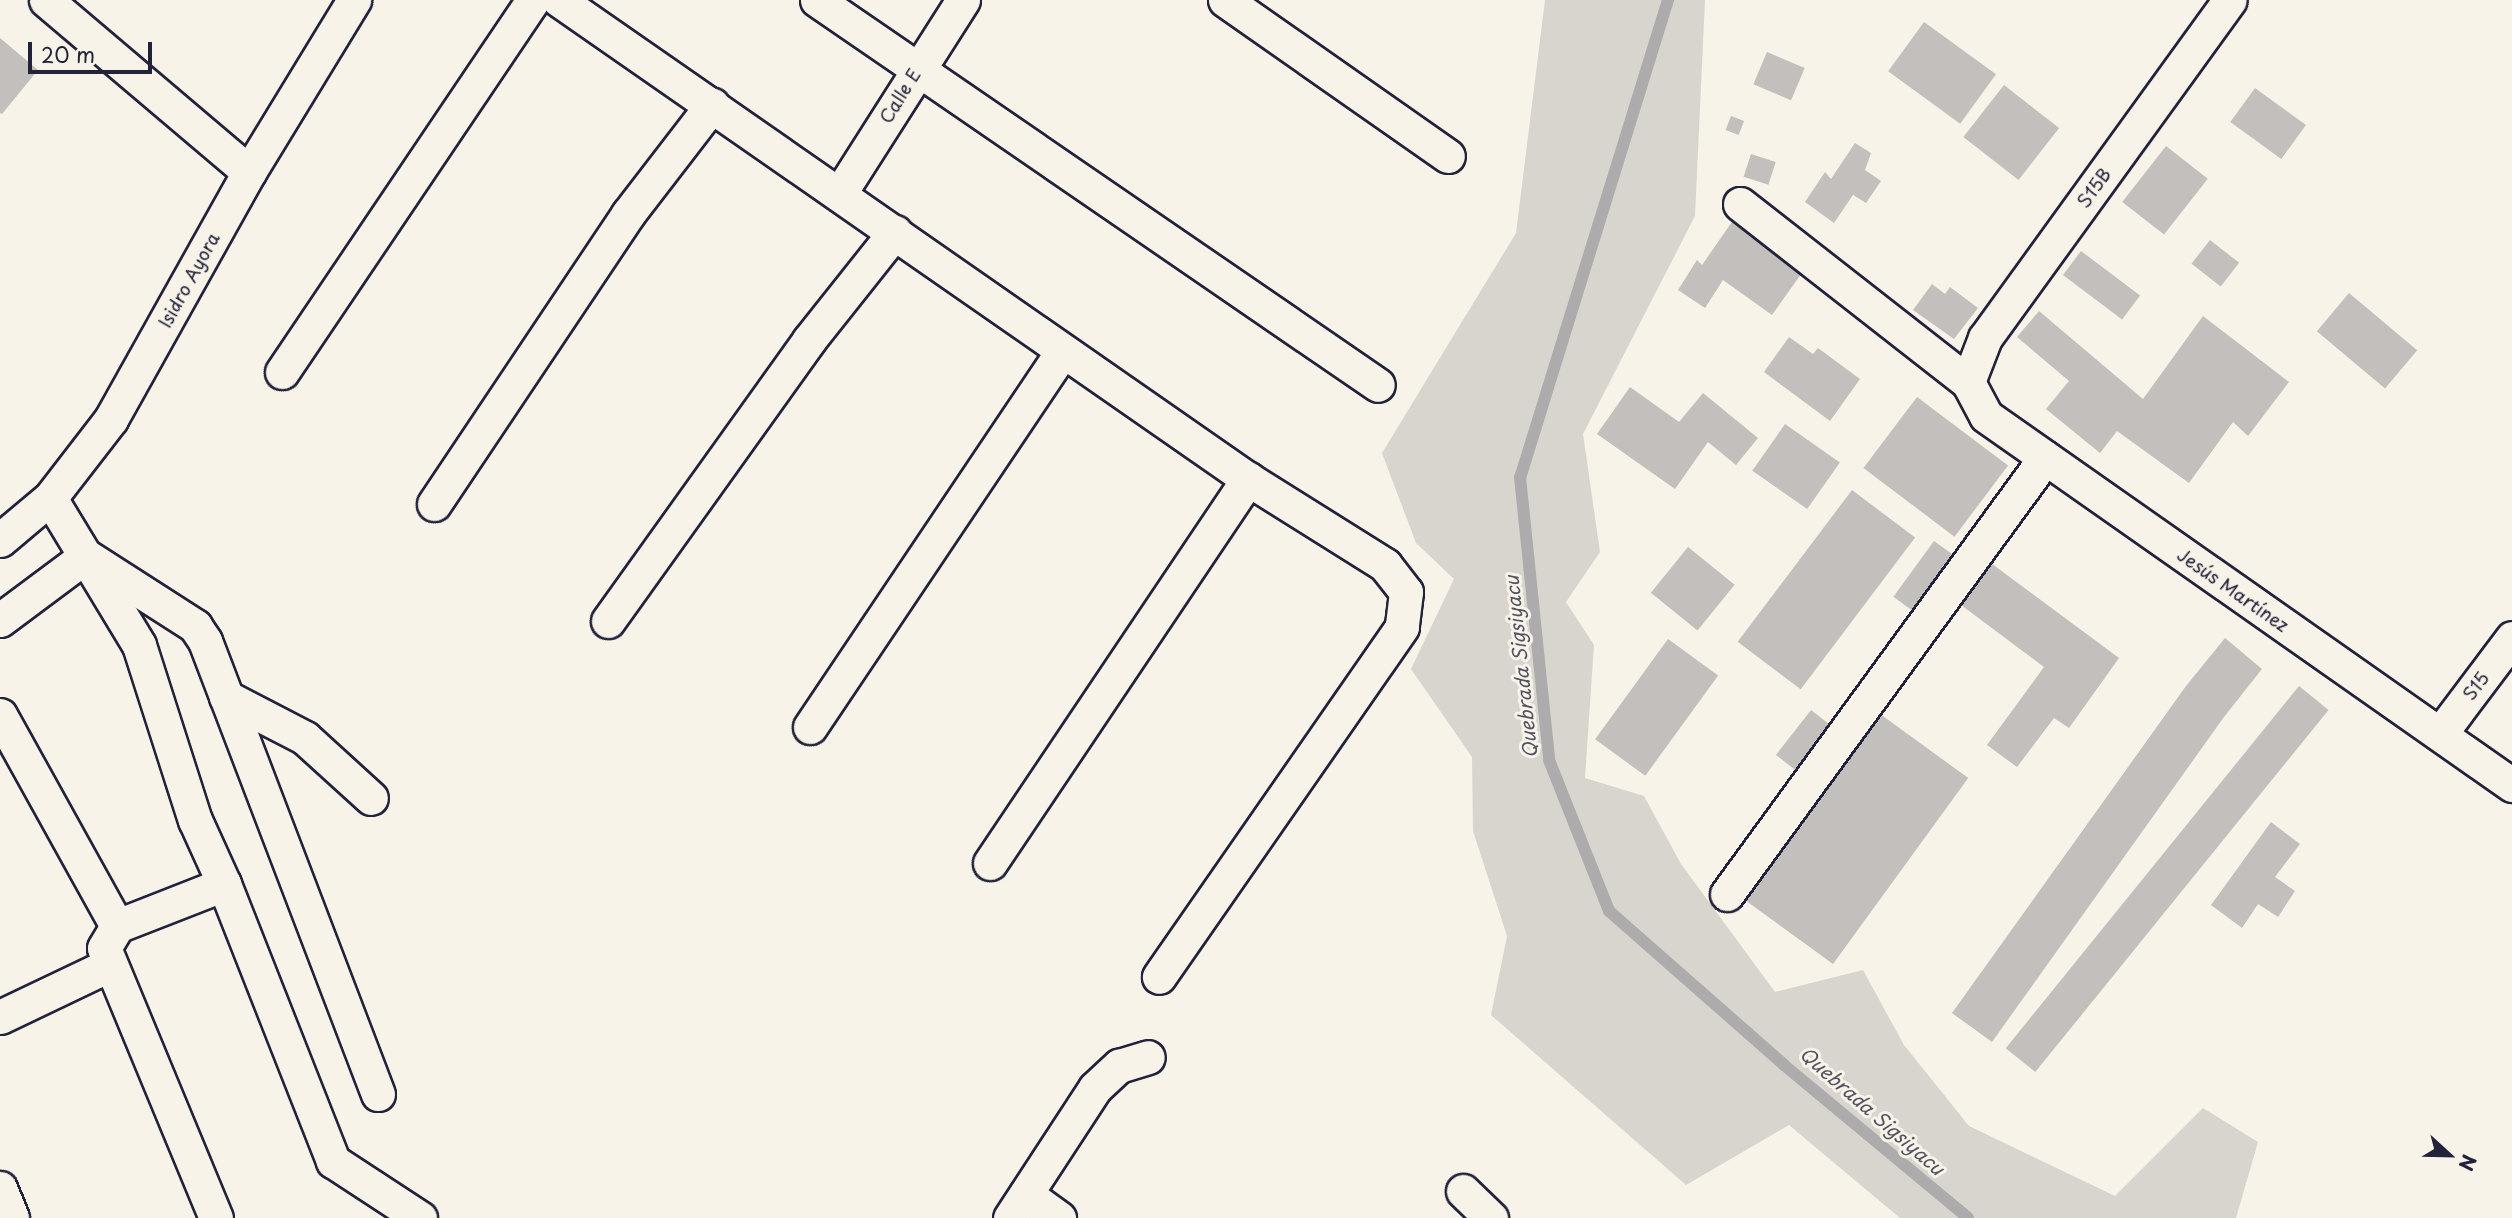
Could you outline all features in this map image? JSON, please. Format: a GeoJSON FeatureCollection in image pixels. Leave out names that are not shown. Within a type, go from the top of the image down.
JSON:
{"type":"FeatureCollection","features":[{"type":"Feature","properties":{"kind":"street"},"geometry":{"type":"LineString","coordinates":[[46,0],[249,172]]}},
{"type":"Feature","properties":{"kind":"street","name":"Isidro Ayora"},"geometry":{"type":"LineString","coordinates":[[0,540],[50,498],[111,419],[249,172],[354,0]]}},
{"type":"Feature","properties":{"kind":"street"},"geometry":{"type":"LineString","coordinates":[[282,372],[533,0]]}},
{"type":"Feature","properties":{"kind":"street"},"geometry":{"type":"LineString","coordinates":[[559,0],[1248,479],[1385,565],[1406,592],[1402,627],[1159,977]]}},
{"type":"Feature","properties":{"kind":"street"},"geometry":{"type":"LineString","coordinates":[[817,0],[1378,385]]}},
{"type":"Feature","properties":{"kind":"street","name":"Calle E"},"geometry":{"type":"LineString","coordinates":[[840,193],[963,0]]}},
{"type":"Feature","properties":{"kind":"street"},"geometry":{"type":"LineString","coordinates":[[1225,0],[1448,156]]}},
{"type":"Feature","properties":{"kind":"street","name":"S15B"},"geometry":{"type":"LineString","coordinates":[[1968,382],[1985,338],[2230,0]]}},
{"type":"Feature","properties":{"kind":"street"},"geometry":{"type":"LineString","coordinates":[[434,504],[628,214],[712,105]]}},
{"type":"Feature","properties":{"kind":"street"},"geometry":{"type":"LineString","coordinates":[[1740,204],[1968,382]]}},
{"type":"Feature","properties":{"kind":"street"},"geometry":{"type":"LineString","coordinates":[[608,621],[809,340],[895,232]]}},
{"type":"Feature","properties":{"kind":"street"},"geometry":{"type":"LineString","coordinates":[[810,727],[1063,351]]}},
{"type":"Feature","properties":{"kind":"street","name":"Jesús Martínez"},"geometry":{"type":"LineString","coordinates":[[1968,382],[1986,416],[2512,785]]}},
{"type":"Feature","properties":{"kind":"street"},"geometry":{"type":"LineString","coordinates":[[1727,894],[2045,458]]}},
{"type":"Feature","properties":{"kind":"street"},"geometry":{"type":"LineString","coordinates":[[990,863],[1248,479]]}},
{"type":"Feature","properties":{"kind":"street"},"geometry":{"type":"LineString","coordinates":[[50,498],[139,645],[195,820],[224,884],[333,1161],[420,1218]]}},
{"type":"Feature","properties":{"kind":"street"},"geometry":{"type":"LineString","coordinates":[[0,620],[86,556]]}},
{"type":"Feature","properties":{"kind":"street"},"geometry":{"type":"LineString","coordinates":[[86,556],[195,626],[205,641],[378,1094]]}},
{"type":"Feature","properties":{"kind":"street","name":"S15"},"geometry":{"type":"LineString","coordinates":[[2440,734],[2512,638]]}},
{"type":"Feature","properties":{"kind":"street"},"geometry":{"type":"LineString","coordinates":[[226,697],[305,738],[371,798]]}},
{"type":"Feature","properties":{"kind":"street"},"geometry":{"type":"LineString","coordinates":[[0,715],[117,926]]}},
{"type":"Feature","properties":{"kind":"street"},"geometry":{"type":"LineString","coordinates":[[216,1218],[104,948],[117,926],[224,884]]}},
{"type":"Feature","properties":{"kind":"street"},"geometry":{"type":"LineString","coordinates":[[0,1017],[109,965]]}},
{"type":"Feature","properties":{"kind":"street"},"geometry":{"type":"LineString","coordinates":[[1059,1218],[1018,1206],[1101,1082],[1119,1066],[1148,1057]]}},
{"type":"Feature","properties":{"kind":"street"},"geometry":{"type":"LineString","coordinates":[[0,1188],[12,1218]]}},
{"type":"Feature","properties":{"kind":"street"},"geometry":{"type":"LineString","coordinates":[[1463,1191],[1491,1218]]}},
{"type":"Feature","properties":{"kind":"shaded area"},"geometry":{"type":"Polygon","coordinates":[[[1545,0],[1705,0],[1695,216],[1583,434],[1600,552],[1566,602],[1594,645],[1585,778],[1644,796],[1681,864],[1775,992],[1863,970],[1904,1045],[1969,1126],[2115,1196],[2203,1108],[2258,1142],[2236,1218],[1900,1218],[1789,1125],[1686,1185],[1491,1015],[1507,936],[1473,831],[1472,757],[1411,669],[1454,579],[1416,543],[1382,453],[1516,233],[1545,0]]]}},
{"type":"Feature","properties":{"kind":"building"},"geometry":{"type":"Polygon","coordinates":[[[1924,22],[1996,74],[1960,124],[1888,71],[1924,22]]]}},
{"type":"Feature","properties":{"kind":"building"},"geometry":{"type":"Polygon","coordinates":[[[0,38],[38,70],[2,114],[0,113],[0,38]]]}},
{"type":"Feature","properties":{"kind":"building"},"geometry":{"type":"Polygon","coordinates":[[[1767,52],[1805,68],[1791,100],[1753,84],[1767,52]]]}},
{"type":"Feature","properties":{"kind":"building"},"geometry":{"type":"Polygon","coordinates":[[[2004,85],[2059,128],[2019,180],[1963,137],[2004,85]]]}},
{"type":"Feature","properties":{"kind":"building"},"geometry":{"type":"Polygon","coordinates":[[[2255,88],[2306,125],[2281,159],[2230,122],[2255,88]]]}},
{"type":"Feature","properties":{"kind":"building"},"geometry":{"type":"Polygon","coordinates":[[[1731,116],[1744,121],[1739,135],[1726,130],[1731,116]]]}},
{"type":"Feature","properties":{"kind":"building"},"geometry":{"type":"Polygon","coordinates":[[[1855,143],[1871,153],[1865,170],[1881,181],[1866,203],[1853,195],[1834,223],[1805,202],[1825,172],[1831,179],[1855,143]]]}},
{"type":"Feature","properties":{"kind":"building"},"geometry":{"type":"Polygon","coordinates":[[[2166,146],[2208,179],[2164,235],[2122,202],[2166,146]]]}},
{"type":"Feature","properties":{"kind":"building"},"geometry":{"type":"Polygon","coordinates":[[[1751,154],[1776,162],[1768,185],[1744,177],[1751,154]]]}},
{"type":"Feature","properties":{"kind":"building"},"geometry":{"type":"Polygon","coordinates":[[[1734,219],[1804,270],[1772,315],[1723,280],[1705,308],[1678,290],[1697,260],[1702,265],[1734,219]]]}},
{"type":"Feature","properties":{"kind":"building"},"geometry":{"type":"Polygon","coordinates":[[[2210,240],[2239,263],[2221,286],[2192,264],[2210,240]]]}},
{"type":"Feature","properties":{"kind":"building"},"geometry":{"type":"Polygon","coordinates":[[[2081,251],[2140,296],[2122,319],[2063,275],[2081,251]]]}},
{"type":"Feature","properties":{"kind":"building"},"geometry":{"type":"Polygon","coordinates":[[[1932,284],[1945,294],[1950,287],[1978,308],[1954,339],[1913,310],[1932,284]]]}},
{"type":"Feature","properties":{"kind":"building"},"geometry":{"type":"Polygon","coordinates":[[[2349,293],[2417,350],[2385,389],[2317,331],[2349,293]]]}},
{"type":"Feature","properties":{"kind":"building"},"geometry":{"type":"Polygon","coordinates":[[[2039,311],[2143,399],[2203,316],[2289,382],[2248,436],[2233,422],[2189,483],[2117,431],[2100,453],[2046,409],[2069,381],[2017,337],[2039,311]]]}},
{"type":"Feature","properties":{"kind":"building"},"geometry":{"type":"Polygon","coordinates":[[[1789,337],[1813,354],[1818,348],[1860,379],[1830,421],[1764,372],[1789,337]]]}},
{"type":"Feature","properties":{"kind":"building"},"geometry":{"type":"Polygon","coordinates":[[[1630,387],[1679,422],[1703,393],[1758,438],[1736,465],[1708,442],[1675,489],[1597,434],[1630,387]]]}},
{"type":"Feature","properties":{"kind":"building"},"geometry":{"type":"Polygon","coordinates":[[[1917,397],[2008,466],[1954,537],[1863,468],[1917,397]]]}},
{"type":"Feature","properties":{"kind":"building"},"geometry":{"type":"Polygon","coordinates":[[[1785,424],[1840,462],[1807,509],[1752,471],[1785,424]]]}},
{"type":"Feature","properties":{"kind":"building"},"geometry":{"type":"Polygon","coordinates":[[[1852,490],[1915,538],[1801,689],[1738,642],[1852,490]]]}},
{"type":"Feature","properties":{"kind":"building"},"geometry":{"type":"Polygon","coordinates":[[[1934,541],[1956,557],[1915,613],[1893,597],[1934,541]]]}},
{"type":"Feature","properties":{"kind":"building"},"geometry":{"type":"Polygon","coordinates":[[[1688,547],[1735,585],[1697,631],[1651,593],[1688,547]]]}},
{"type":"Feature","properties":{"kind":"building"},"geometry":{"type":"Polygon","coordinates":[[[1988,561],[2119,658],[2069,728],[2054,718],[2017,767],[1987,745],[2044,667],[1957,602],[1988,561]]]}},
{"type":"Feature","properties":{"kind":"building"},"geometry":{"type":"Polygon","coordinates":[[[2225,638],[2262,669],[2224,717],[1992,1042],[1952,1013],[2186,686],[2225,638]]]}},
{"type":"Feature","properties":{"kind":"building"},"geometry":{"type":"Polygon","coordinates":[[[1668,639],[1718,675],[1645,776],[1595,739],[1668,639]]]}},
{"type":"Feature","properties":{"kind":"building"},"geometry":{"type":"Polygon","coordinates":[[[2299,686],[2329,710],[2035,1072],[2006,1048],[2299,686]]]}},
{"type":"Feature","properties":{"kind":"building"},"geometry":{"type":"Polygon","coordinates":[[[1811,710],[1834,728],[1799,773],[1776,755],[1811,710]]]}},
{"type":"Feature","properties":{"kind":"building"},"geometry":{"type":"Polygon","coordinates":[[[1876,711],[1968,778],[1833,964],[1741,897],[1876,711]]]}},
{"type":"Feature","properties":{"kind":"building"},"geometry":{"type":"Polygon","coordinates":[[[2271,822],[2300,844],[2275,877],[2295,891],[2278,917],[2258,904],[2242,928],[2211,905],[2271,822]]]}},
{"type":"Feature","properties":{"kind":"waterway","name":"Quebrada Sigsiyacu"},"geometry":{"type":"LineString","coordinates":[[1668,0],[1520,477],[1549,760],[1609,911],[1784,1065],[1968,1218]]}}]}
